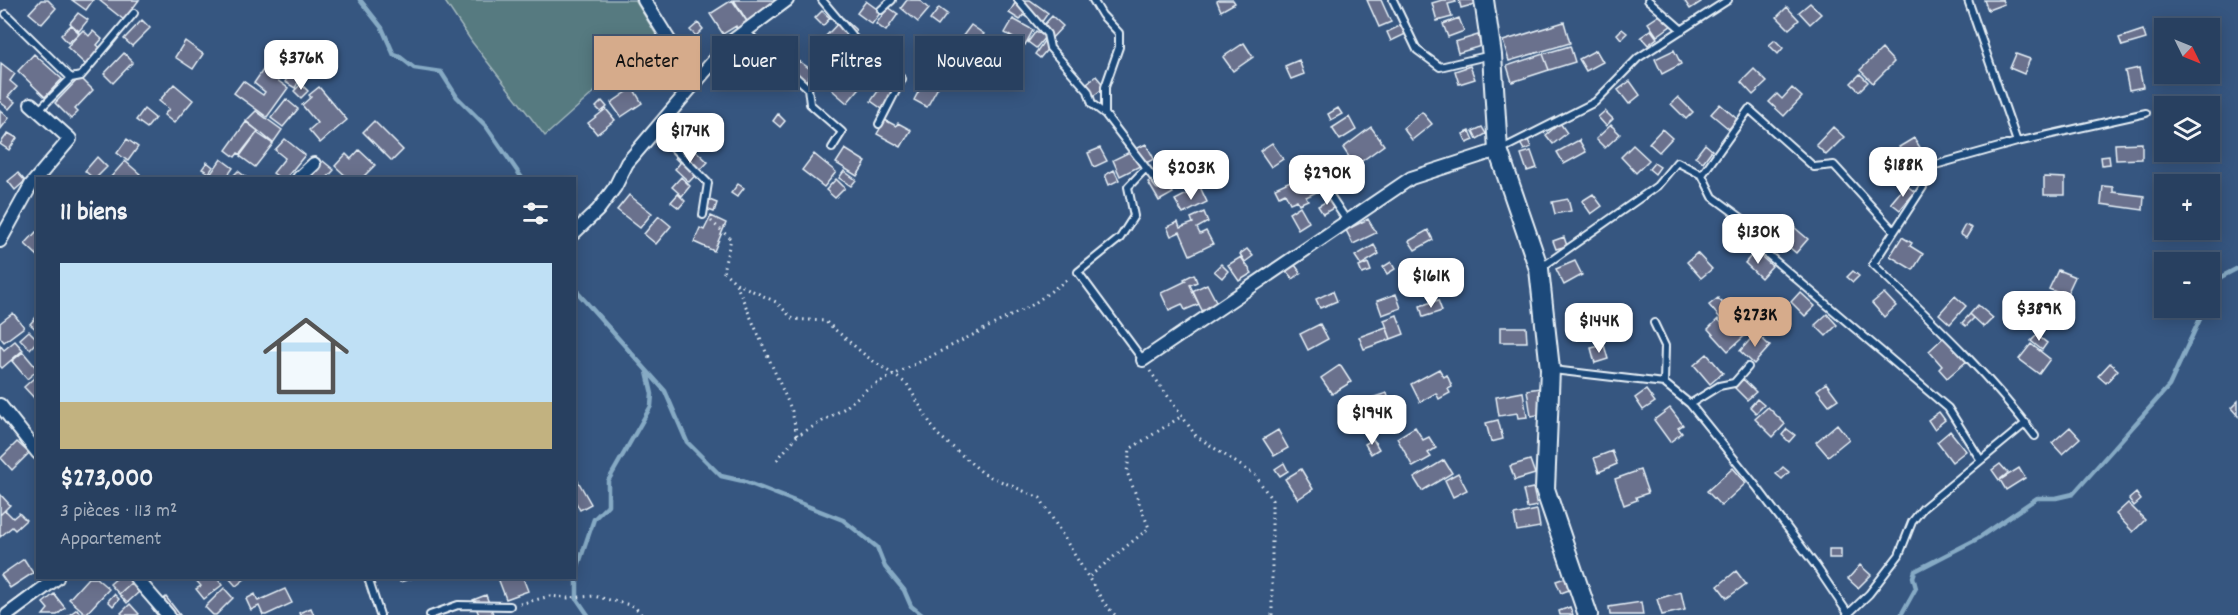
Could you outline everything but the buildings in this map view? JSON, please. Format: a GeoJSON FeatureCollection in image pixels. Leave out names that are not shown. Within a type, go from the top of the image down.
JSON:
{"type":"FeatureCollection","features":[{"type":"Feature","properties":{"kind":"street"},"geometry":{"type":"LineString","coordinates":[[644,0],[666,36]]}},
{"type":"Feature","properties":{"kind":"street"},"geometry":{"type":"LineString","coordinates":[[700,76],[728,44],[787,0]]}},
{"type":"Feature","properties":{"kind":"street"},"geometry":{"type":"LineString","coordinates":[[1484,0],[1492,55],[1498,150],[1539,269],[1550,369],[1545,489],[1588,615]]}},
{"type":"Feature","properties":{"kind":"street"},"geometry":{"type":"LineString","coordinates":[[576,231],[598,210],[615,187],[627,163],[688,90]]}},
{"type":"Feature","properties":{"kind":"street"},"geometry":{"type":"LineString","coordinates":[[35,108],[69,139],[38,177]]}},
{"type":"Feature","properties":{"kind":"street"},"geometry":{"type":"LineString","coordinates":[[1143,360],[1411,178],[1498,150]]}},
{"type":"Feature","properties":{"kind":"street"},"geometry":{"type":"LineString","coordinates":[[300,177],[314,164]]}},
{"type":"Feature","properties":{"kind":"street"},"geometry":{"type":"LineString","coordinates":[[0,241],[36,179]]}},
{"type":"Feature","properties":{"kind":"street"},"geometry":{"type":"LineString","coordinates":[[0,405],[36,450]]}},
{"type":"Feature","properties":{"kind":"street"},"geometry":{"type":"LineString","coordinates":[[8,615],[56,579]]}},
{"type":"Feature","properties":{"kind":"street"},"geometry":{"type":"LineString","coordinates":[[137,579],[168,615]]}},
{"type":"Feature","properties":{"kind":"lane"},"geometry":{"type":"LineString","coordinates":[[822,0],[858,43],[902,79],[879,124]]}},
{"type":"Feature","properties":{"kind":"lane"},"geometry":{"type":"LineString","coordinates":[[881,10],[892,0]]}},
{"type":"Feature","properties":{"kind":"lane"},"geometry":{"type":"LineString","coordinates":[[1018,0],[1047,34],[1050,48],[1088,92],[1092,104],[1105,114],[1159,184]]}},
{"type":"Feature","properties":{"kind":"lane"},"geometry":{"type":"LineString","coordinates":[[1093,0],[1102,15],[1119,33],[1119,47],[1105,87],[1105,114]]}},
{"type":"Feature","properties":{"kind":"lane"},"geometry":{"type":"LineString","coordinates":[[1393,0],[1417,50],[1440,67],[1492,55]]}},
{"type":"Feature","properties":{"kind":"lane"},"geometry":{"type":"LineString","coordinates":[[1648,0],[1682,30]]}},
{"type":"Feature","properties":{"kind":"lane"},"geometry":{"type":"LineString","coordinates":[[1498,150],[1595,102],[1638,58],[1728,0]]}},
{"type":"Feature","properties":{"kind":"lane"},"geometry":{"type":"LineString","coordinates":[[1968,0],[2017,142]]}},
{"type":"Feature","properties":{"kind":"lane"},"geometry":{"type":"LineString","coordinates":[[35,108],[71,78],[81,76],[134,13]]}},
{"type":"Feature","properties":{"kind":"lane"},"geometry":{"type":"LineString","coordinates":[[6,14],[71,78]]}},
{"type":"Feature","properties":{"kind":"lane"},"geometry":{"type":"LineString","coordinates":[[745,31],[808,88],[810,104],[842,132],[832,148]]}},
{"type":"Feature","properties":{"kind":"lane"},"geometry":{"type":"LineString","coordinates":[[1702,175],[1749,109],[1814,167],[1834,165],[1894,231]]}},
{"type":"Feature","properties":{"kind":"lane"},"geometry":{"type":"LineString","coordinates":[[2036,436],[2014,406],[1947,335],[1873,264],[1923,187],[1928,167],[2017,142],[2146,113]]}},
{"type":"Feature","properties":{"kind":"lane"},"geometry":{"type":"LineString","coordinates":[[655,130],[708,183],[703,214]]}},
{"type":"Feature","properties":{"kind":"lane"},"geometry":{"type":"LineString","coordinates":[[1539,269],[1657,186],[1677,162],[1702,175],[1713,197],[1762,233],[1759,247],[1948,408],[1980,459]]}},
{"type":"Feature","properties":{"kind":"lane"},"geometry":{"type":"LineString","coordinates":[[1143,360],[1077,272],[1120,237],[1134,216],[1128,187],[1146,168]]}},
{"type":"Feature","properties":{"kind":"lane"},"geometry":{"type":"LineString","coordinates":[[1316,174],[1347,221]]}},
{"type":"Feature","properties":{"kind":"lane"},"geometry":{"type":"LineString","coordinates":[[1654,323],[1665,346],[1664,383]]}},
{"type":"Feature","properties":{"kind":"lane"},"geometry":{"type":"LineString","coordinates":[[1690,404],[1719,386],[1734,383],[1748,367]]}},
{"type":"Feature","properties":{"kind":"lane"},"geometry":{"type":"LineString","coordinates":[[1550,369],[1664,383],[1690,404],[1756,486],[1816,566],[1848,614],[1869,594],[1899,555],[1912,522],[1923,508],[2026,423]]}},
{"type":"Feature","properties":{"kind":"lane"},"geometry":{"type":"LineString","coordinates":[[368,579],[380,615]]}},
{"type":"Feature","properties":{"kind":"lane"},"geometry":{"type":"LineString","coordinates":[[430,615],[458,605],[510,606]]}},
{"type":"Feature","properties":{"kind":"path"},"geometry":{"type":"LineString","coordinates":[[703,214],[731,239],[723,271],[736,283],[776,302],[793,319],[825,321],[866,356],[907,384],[936,433],[984,474],[1041,498],[1090,576],[1104,603],[1114,615]]}},
{"type":"Feature","properties":{"kind":"path"},"geometry":{"type":"LineString","coordinates":[[777,460],[797,436],[845,408],[868,388],[1032,305],[1077,272]]}},
{"type":"Feature","properties":{"kind":"path"},"geometry":{"type":"LineString","coordinates":[[736,283],[792,411],[797,436]]}},
{"type":"Feature","properties":{"kind":"path"},"geometry":{"type":"LineString","coordinates":[[1143,360],[1196,436],[1255,475],[1272,500],[1272,615]]}},
{"type":"Feature","properties":{"kind":"path"},"geometry":{"type":"LineString","coordinates":[[1090,576],[1149,528],[1127,472],[1130,449],[1182,416]]}},
{"type":"Feature","properties":{"kind":"path"},"geometry":{"type":"LineString","coordinates":[[510,606],[550,596],[568,598],[594,596],[634,606],[642,615]]}},
{"type":"Feature","properties":{"kind":"green space"},"geometry":{"type":"Polygon","coordinates":[[[444,0],[635,0],[657,36],[594,36],[594,90],[597,90],[545,136],[472,42],[444,0]]]}},
{"type":"Feature","properties":{"kind":"waterway"},"geometry":{"type":"LineString","coordinates":[[360,0],[382,28],[394,55],[414,68],[441,72],[457,97],[486,126],[521,177]]}},
{"type":"Feature","properties":{"kind":"waterway"},"geometry":{"type":"LineString","coordinates":[[2220,277],[2238,268]]}},
{"type":"Feature","properties":{"kind":"waterway"},"geometry":{"type":"LineString","coordinates":[[576,288],[578,293],[665,391],[687,442],[721,476],[743,481],[843,520],[877,547],[885,567],[904,590],[911,606],[922,615]]}},
{"type":"Feature","properties":{"kind":"waterway"},"geometry":{"type":"LineString","coordinates":[[1901,615],[1916,588],[1913,577],[1915,571],[1977,539],[2037,498],[2056,498],[2073,494],[2169,386],[2200,318]]}},
{"type":"Feature","properties":{"kind":"waterway"},"geometry":{"type":"LineString","coordinates":[[588,615],[577,599],[577,569],[594,519],[608,505],[608,481],[651,406],[652,394],[647,372]]}}]}
